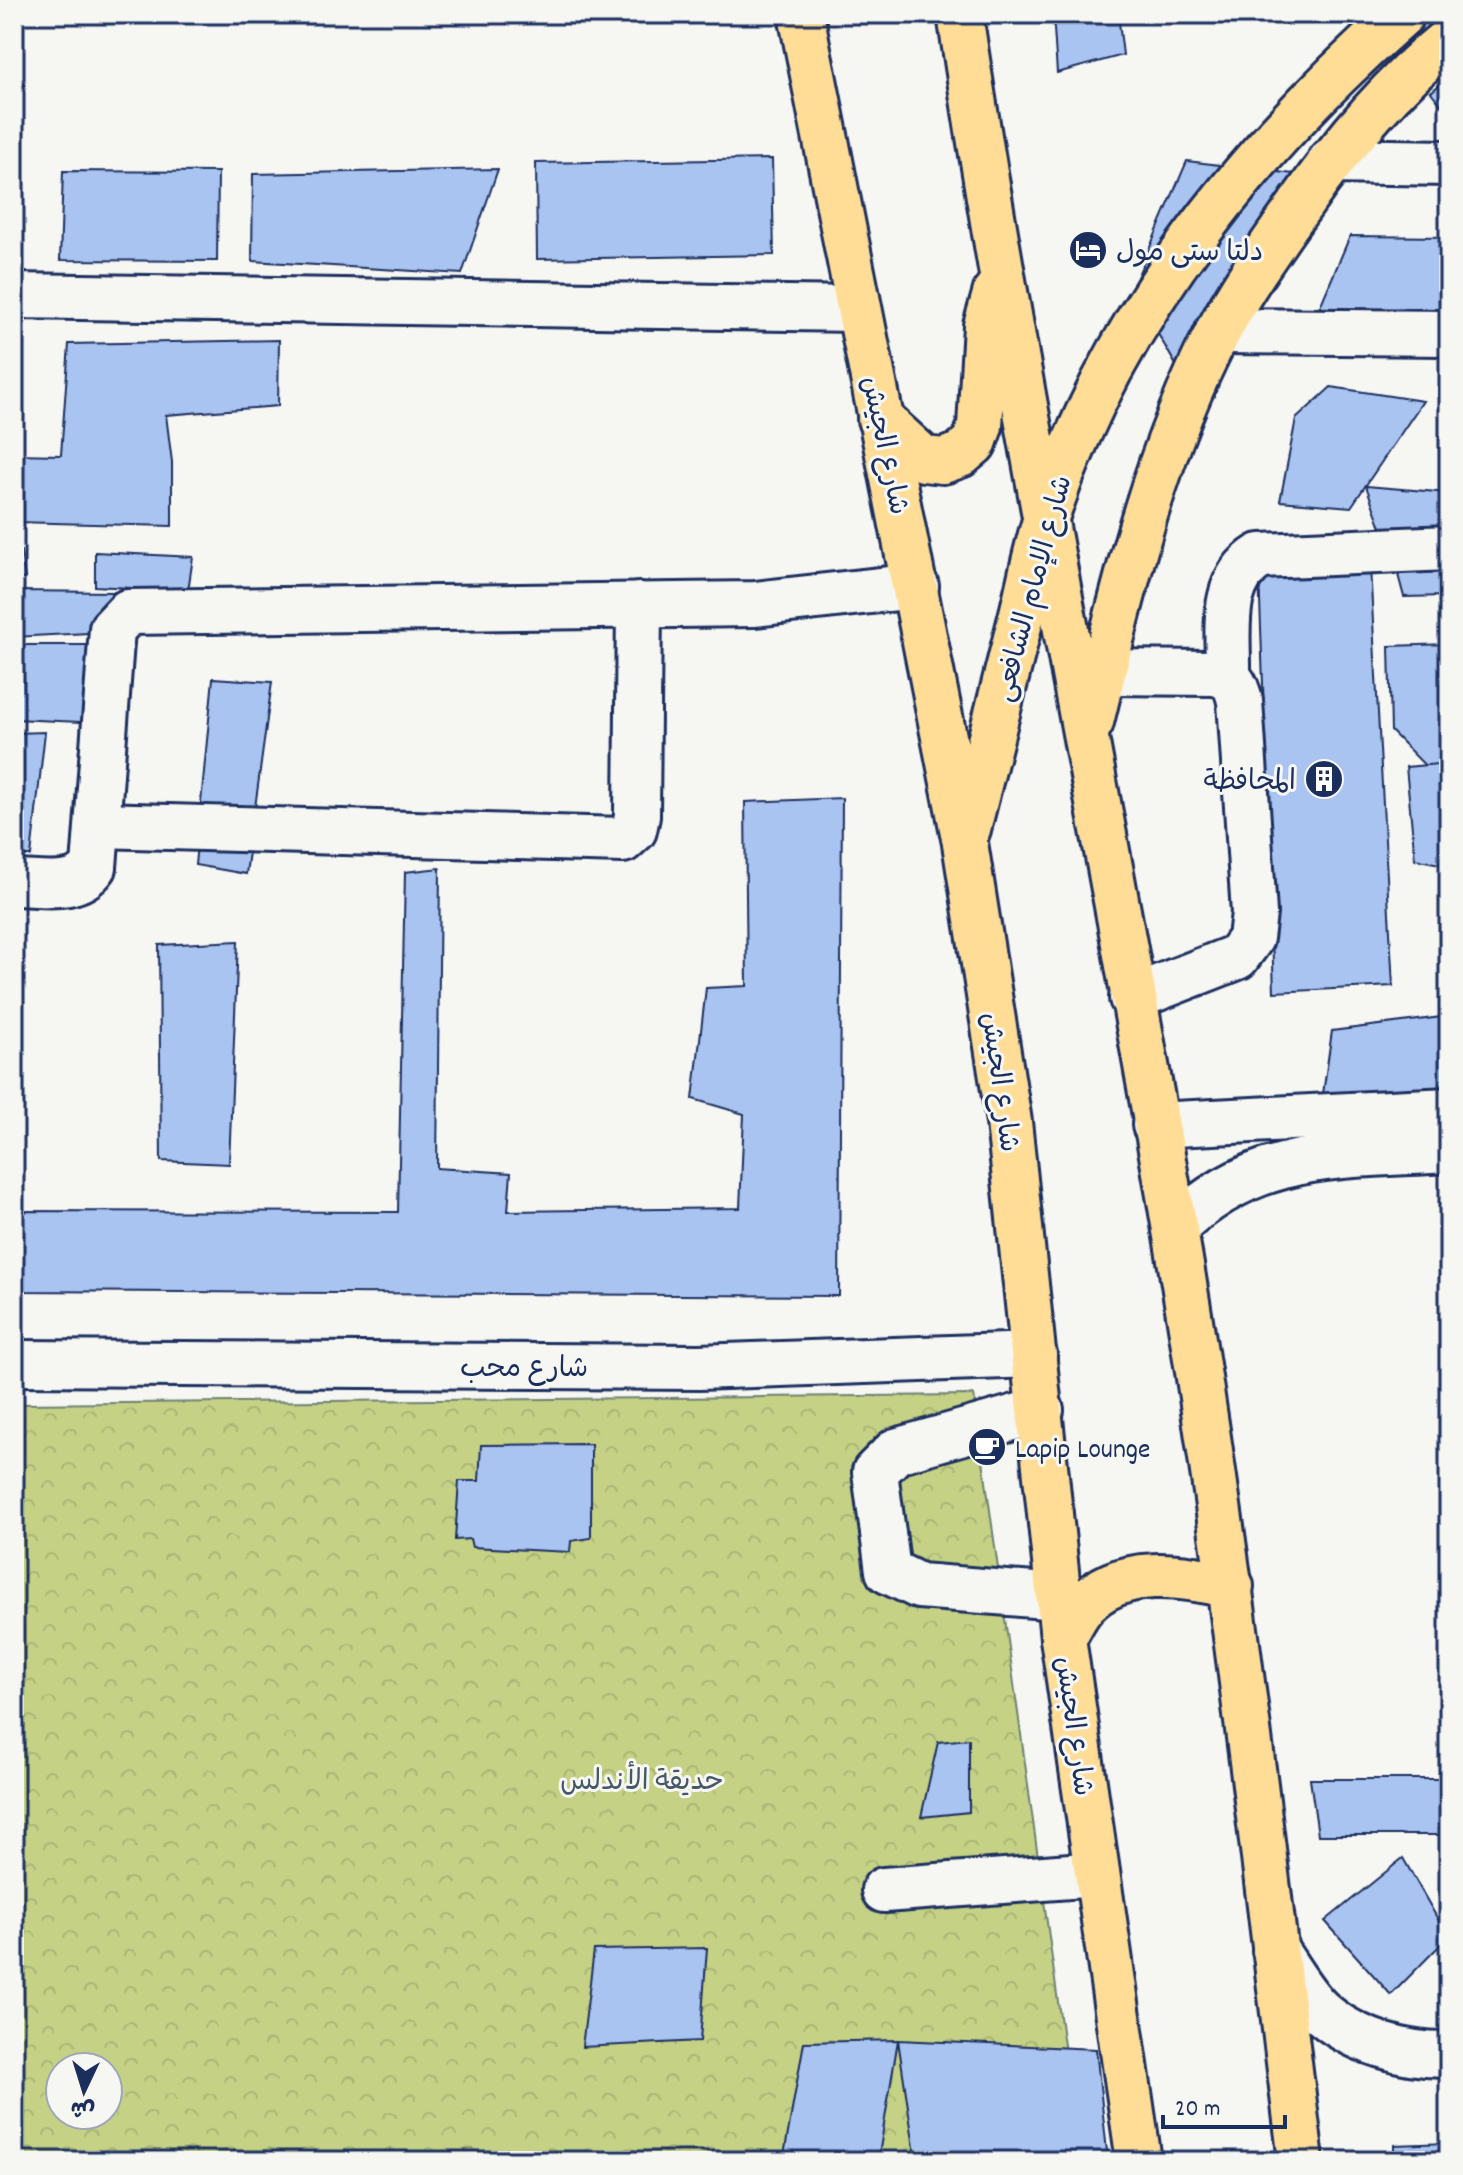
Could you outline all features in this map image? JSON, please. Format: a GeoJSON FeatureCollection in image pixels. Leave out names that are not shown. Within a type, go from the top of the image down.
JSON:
{"type":"FeatureCollection","features":[{"type":"Feature","properties":{"kind":"main road","name":"شارع الجيش"},"geometry":{"type":"LineString","coordinates":[[801,14],[965,843],[1009,1122],[1061,1618],[1139,2161]]}},
{"type":"Feature","properties":{"kind":"main road"},"geometry":{"type":"LineString","coordinates":[[960,14],[1000,271],[1088,736],[1175,1228],[1231,1586],[1301,2161]]}},
{"type":"Feature","properties":{"kind":"main road","name":"شارع الإمام الشافعى"},"geometry":{"type":"LineString","coordinates":[[965,843],[1046,515],[1068,455],[1123,341],[1184,248],[1268,148],[1402,14]]}},
{"type":"Feature","properties":{"kind":"main road"},"geometry":{"type":"LineString","coordinates":[[1088,736],[1150,498],[1181,413],[1218,331],[1330,161],[1413,69],[1449,39]]}},
{"type":"Feature","properties":{"kind":"main road"},"geometry":{"type":"LineString","coordinates":[[880,419],[924,459],[943,461],[960,455],[974,443],[980,426],[986,326],[1000,271]]}},
{"type":"Feature","properties":{"kind":"main road"},"geometry":{"type":"LineString","coordinates":[[1061,1618],[1083,1606],[1105,1588],[1146,1576],[1189,1576],[1231,1586]]}},
{"type":"Feature","properties":{"kind":"street"},"geometry":{"type":"LineString","coordinates":[[1330,161],[1449,163]]}},
{"type":"Feature","properties":{"kind":"street"},"geometry":{"type":"LineString","coordinates":[[14,296],[858,309]]}},
{"type":"Feature","properties":{"kind":"street"},"geometry":{"type":"LineString","coordinates":[[1218,331],[1449,333]]}},
{"type":"Feature","properties":{"kind":"street"},"geometry":{"type":"LineString","coordinates":[[1228,676],[1230,590],[1246,565],[1260,556],[1449,548]]}},
{"type":"Feature","properties":{"kind":"street"},"geometry":{"type":"LineString","coordinates":[[14,883],[75,883],[87,877],[97,854],[112,629],[128,612],[755,604],[916,586]]}},
{"type":"Feature","properties":{"kind":"street"},"geometry":{"type":"LineString","coordinates":[[99,825],[593,842],[623,840],[634,830],[637,816],[639,605]]}},
{"type":"Feature","properties":{"kind":"street"},"geometry":{"type":"LineString","coordinates":[[1103,672],[1215,673],[1228,676],[1237,687],[1240,701],[1254,913],[1251,938],[1237,957],[1132,998]]}},
{"type":"Feature","properties":{"kind":"street"},"geometry":{"type":"LineString","coordinates":[[1155,1125],[1449,1110]]}},
{"type":"Feature","properties":{"kind":"street"},"geometry":{"type":"LineString","coordinates":[[1175,1228],[1202,1202],[1238,1180],[1278,1166],[1319,1158],[1449,1150]]}},
{"type":"Feature","properties":{"kind":"street","name":"شارع محب"},"geometry":{"type":"LineString","coordinates":[[14,1363],[699,1367],[1034,1355]]}},
{"type":"Feature","properties":{"kind":"street"},"geometry":{"type":"LineString","coordinates":[[1041,1410],[896,1451],[875,1472],[888,1571],[919,1586],[1061,1618]]}},
{"type":"Feature","properties":{"kind":"street"},"geometry":{"type":"LineString","coordinates":[[884,1890],[1097,1874]]}},
{"type":"Feature","properties":{"kind":"street"},"geometry":{"type":"LineString","coordinates":[[1275,1950],[1320,2011],[1349,2031],[1382,2045],[1449,2055]]}},
{"type":"Feature","properties":{"kind":"green space","name":"حديقة الأندلس"},"geometry":{"type":"Polygon","coordinates":[[[974,1395],[1080,2161],[14,2161],[14,1404],[974,1395]]]}},
{"type":"Feature","properties":{"kind":"building"},"geometry":{"type":"Polygon","coordinates":[[[1053,14],[1118,14],[1123,55],[1057,73],[1053,14]]]}},
{"type":"Feature","properties":{"kind":"building"},"geometry":{"type":"Polygon","coordinates":[[[1449,77],[1449,115],[1431,92],[1449,77]]]}},
{"type":"Feature","properties":{"kind":"building"},"geometry":{"type":"Polygon","coordinates":[[[772,159],[774,255],[537,259],[536,163],[772,159]]]}},
{"type":"Feature","properties":{"kind":"building"},"geometry":{"type":"Polygon","coordinates":[[[1187,161],[1302,175],[1176,365],[1132,289],[1187,161]]]}},
{"type":"Feature","properties":{"kind":"building"},"geometry":{"type":"Polygon","coordinates":[[[498,169],[462,274],[252,261],[253,174],[498,169]]]}},
{"type":"Feature","properties":{"kind":"building"},"geometry":{"type":"Polygon","coordinates":[[[63,171],[218,172],[217,261],[60,260],[63,171]]]}},
{"type":"Feature","properties":{"kind":"building"},"geometry":{"type":"Polygon","coordinates":[[[1350,236],[1449,237],[1449,357],[1301,351],[1350,236]]]}},
{"type":"Feature","properties":{"kind":"building"},"geometry":{"type":"Polygon","coordinates":[[[279,340],[278,406],[166,415],[172,462],[172,526],[14,522],[14,454],[61,455],[69,344],[279,340]]]}},
{"type":"Feature","properties":{"kind":"building"},"geometry":{"type":"Polygon","coordinates":[[[1331,387],[1423,401],[1351,507],[1280,501],[1296,419],[1331,387]]]}},
{"type":"Feature","properties":{"kind":"building"},"geometry":{"type":"Polygon","coordinates":[[[1366,486],[1449,493],[1449,539],[1385,538],[1366,486]]]}},
{"type":"Feature","properties":{"kind":"building"},"geometry":{"type":"Polygon","coordinates":[[[1449,550],[1449,596],[1404,597],[1393,556],[1449,550]]]}},
{"type":"Feature","properties":{"kind":"building"},"geometry":{"type":"Polygon","coordinates":[[[14,551],[21,551],[25,579],[14,578],[14,551]]]}},
{"type":"Feature","properties":{"kind":"building"},"geometry":{"type":"Polygon","coordinates":[[[95,552],[193,557],[188,591],[95,586],[95,552]]]}},
{"type":"Feature","properties":{"kind":"building","name":"المحافظة"},"geometry":{"type":"Polygon","coordinates":[[[1370,567],[1393,986],[1274,992],[1259,572],[1370,567]]]}},
{"type":"Feature","properties":{"kind":"building"},"geometry":{"type":"Polygon","coordinates":[[[14,591],[113,592],[107,632],[14,637],[14,591]]]}},
{"type":"Feature","properties":{"kind":"building"},"geometry":{"type":"Polygon","coordinates":[[[1449,644],[1449,790],[1391,731],[1389,646],[1449,644]]]}},
{"type":"Feature","properties":{"kind":"building"},"geometry":{"type":"Polygon","coordinates":[[[14,645],[107,645],[103,723],[14,719],[14,645]]]}},
{"type":"Feature","properties":{"kind":"building"},"geometry":{"type":"Polygon","coordinates":[[[213,678],[272,682],[246,874],[195,865],[213,678]]]}},
{"type":"Feature","properties":{"kind":"building"},"geometry":{"type":"Polygon","coordinates":[[[45,732],[31,856],[14,856],[14,733],[45,732]]]}},
{"type":"Feature","properties":{"kind":"building"},"geometry":{"type":"Polygon","coordinates":[[[1449,763],[1449,866],[1415,859],[1406,767],[1449,763]]]}},
{"type":"Feature","properties":{"kind":"building"},"geometry":{"type":"Polygon","coordinates":[[[842,798],[839,1296],[14,1291],[14,1211],[398,1212],[405,872],[440,868],[437,1168],[511,1173],[508,1211],[740,1208],[744,1114],[693,1099],[706,988],[747,986],[745,802],[842,798]]]}},
{"type":"Feature","properties":{"kind":"building"},"geometry":{"type":"Polygon","coordinates":[[[238,941],[229,1164],[161,1161],[159,945],[238,941]]]}},
{"type":"Feature","properties":{"kind":"building"},"geometry":{"type":"Polygon","coordinates":[[[1442,1017],[1445,1106],[1321,1108],[1332,1031],[1442,1017]]]}},
{"type":"Feature","properties":{"kind":"building"},"geometry":{"type":"Polygon","coordinates":[[[1447,1018],[1449,1018],[1448,1100],[1447,1018]]]}},
{"type":"Feature","properties":{"kind":"building"},"geometry":{"type":"Polygon","coordinates":[[[591,1444],[591,1538],[571,1541],[570,1552],[472,1547],[470,1539],[455,1540],[459,1481],[479,1481],[481,1445],[591,1444]]]}},
{"type":"Feature","properties":{"kind":"building"},"geometry":{"type":"Polygon","coordinates":[[[969,1739],[969,1812],[921,1817],[938,1742],[969,1739]]]}},
{"type":"Feature","properties":{"kind":"building"},"geometry":{"type":"Polygon","coordinates":[[[1310,1779],[1449,1779],[1449,1835],[1318,1835],[1310,1779]]]}},
{"type":"Feature","properties":{"kind":"building"},"geometry":{"type":"Polygon","coordinates":[[[1403,1858],[1448,1937],[1391,1995],[1325,1921],[1403,1858]]]}},
{"type":"Feature","properties":{"kind":"building"},"geometry":{"type":"Polygon","coordinates":[[[707,1948],[700,2041],[582,2047],[594,1950],[707,1948]]]}},
{"type":"Feature","properties":{"kind":"building"},"geometry":{"type":"Polygon","coordinates":[[[898,2040],[1096,2049],[1108,2161],[916,2161],[898,2040]]]}},
{"type":"Feature","properties":{"kind":"building"},"geometry":{"type":"Polygon","coordinates":[[[898,2040],[878,2161],[783,2161],[804,2042],[898,2040]]]}},
{"type":"Feature","properties":{"kind":"building"},"geometry":{"type":"Polygon","coordinates":[[[1449,2143],[1449,2161],[1394,2161],[1394,2145],[1449,2143]]]}},
{"type":"Feature","properties":{"kind":"place","name":"دلتا ستى مول"},"geometry":{"type":"Point","coordinates":[1088,250]}},
{"type":"Feature","properties":{"kind":"place","name":"المحافظة"},"geometry":{"type":"Point","coordinates":[1324,779]}},
{"type":"Feature","properties":{"kind":"place","name":"Lapip Lounge"},"geometry":{"type":"Point","coordinates":[987,1447]}}]}
